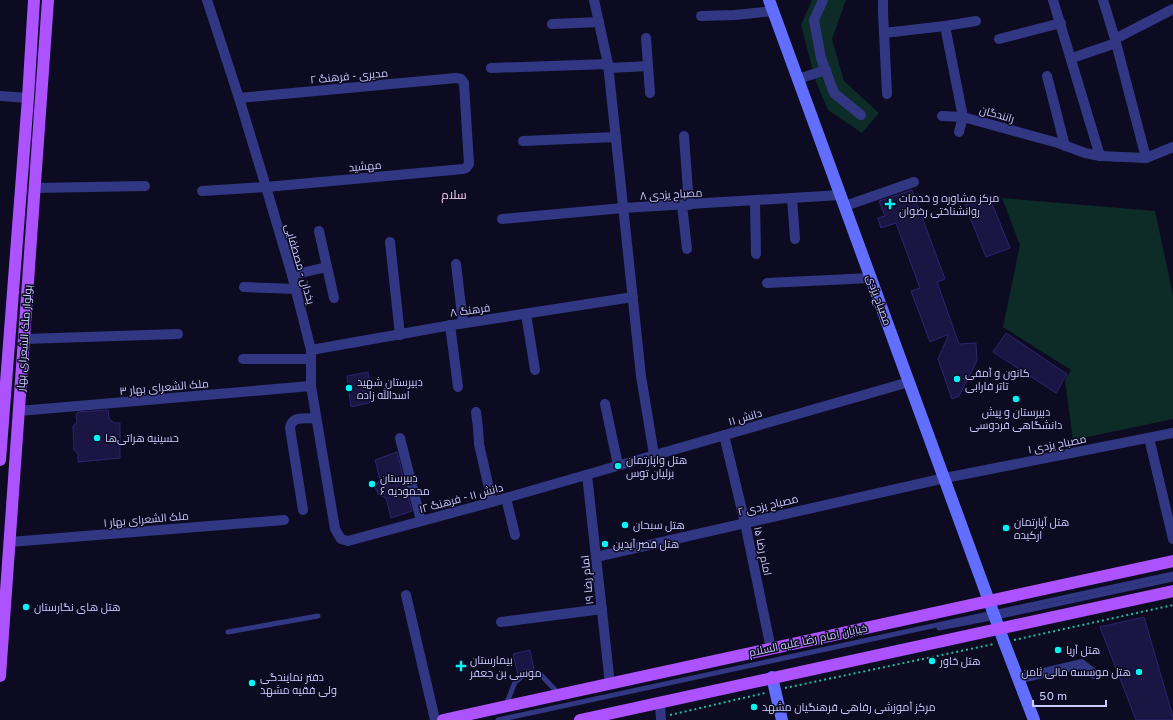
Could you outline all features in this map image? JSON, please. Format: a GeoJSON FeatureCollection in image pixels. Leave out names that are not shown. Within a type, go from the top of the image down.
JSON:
{"type":"FeatureCollection","features":[{"type":"Feature","properties":{"kind":"main road","name":"بولوار ملک الشعرای بهار"},"geometry":{"type":"LineString","coordinates":[[0,460],[4,334],[28,98],[34,0]]}},
{"type":"Feature","properties":{"kind":"main road","name":"بولوار ملک الشعرای بهار"},"geometry":{"type":"LineString","coordinates":[[0,676],[48,0]]}},
{"type":"Feature","properties":{"kind":"main road","name":"مصباح یزدی"},"geometry":{"type":"LineString","coordinates":[[771,6],[1034,720]]}},
{"type":"Feature","properties":{"kind":"main road","name":"خیابان امام رضا علیه السلام"},"geometry":{"type":"LineString","coordinates":[[443,720],[1173,561]]}},
{"type":"Feature","properties":{"kind":"main road"},"geometry":{"type":"LineString","coordinates":[[580,720],[772,677],[1000,630],[1173,591]]}},
{"type":"Feature","properties":{"kind":"main road"},"geometry":{"type":"LineString","coordinates":[[772,677],[782,720]]}},
{"type":"Feature","properties":{"kind":"street","name":"یخدان - مصطفایی"},"geometry":{"type":"LineString","coordinates":[[207,0],[239,98],[296,289],[311,354],[311,386],[335,530],[342,539]]}},
{"type":"Feature","properties":{"kind":"street"},"geometry":{"type":"LineString","coordinates":[[594,0],[608,66],[641,376],[654,455]]}},
{"type":"Feature","properties":{"kind":"street"},"geometry":{"type":"LineString","coordinates":[[823,0],[814,20],[821,58],[834,93],[861,115]]}},
{"type":"Feature","properties":{"kind":"street"},"geometry":{"type":"LineString","coordinates":[[884,0],[887,94]]}},
{"type":"Feature","properties":{"kind":"street"},"geometry":{"type":"LineString","coordinates":[[1053,0],[1072,58],[1100,156]]}},
{"type":"Feature","properties":{"kind":"street"},"geometry":{"type":"LineString","coordinates":[[1103,0],[1146,158]]}},
{"type":"Feature","properties":{"kind":"street"},"geometry":{"type":"LineString","coordinates":[[701,16],[736,15],[771,6]]}},
{"type":"Feature","properties":{"kind":"street"},"geometry":{"type":"LineString","coordinates":[[1072,58],[1115,41],[1173,8]]}},
{"type":"Feature","properties":{"kind":"street"},"geometry":{"type":"LineString","coordinates":[[884,33],[976,21]]}},
{"type":"Feature","properties":{"kind":"street"},"geometry":{"type":"LineString","coordinates":[[552,24],[599,22]]}},
{"type":"Feature","properties":{"kind":"street"},"geometry":{"type":"LineString","coordinates":[[999,39],[1061,23]]}},
{"type":"Feature","properties":{"kind":"street","name":"رانندگان"},"geometry":{"type":"LineString","coordinates":[[945,26],[963,117],[1085,153],[1100,156],[1146,158],[1173,147]]}},
{"type":"Feature","properties":{"kind":"street"},"geometry":{"type":"LineString","coordinates":[[646,38],[650,93]]}},
{"type":"Feature","properties":{"kind":"street"},"geometry":{"type":"LineString","coordinates":[[491,68],[648,66]]}},
{"type":"Feature","properties":{"kind":"street"},"geometry":{"type":"LineString","coordinates":[[798,79],[826,70]]}},
{"type":"Feature","properties":{"kind":"street"},"geometry":{"type":"LineString","coordinates":[[1047,76],[1065,146]]}},
{"type":"Feature","properties":{"kind":"street","name":"مدیری - فرهنگ ۲"},"geometry":{"type":"LineString","coordinates":[[239,98],[456,78],[461,79],[464,83],[468,164],[466,168]]}},
{"type":"Feature","properties":{"kind":"street"},"geometry":{"type":"LineString","coordinates":[[0,96],[28,98]]}},
{"type":"Feature","properties":{"kind":"street"},"geometry":{"type":"LineString","coordinates":[[942,116],[963,117],[959,132]]}},
{"type":"Feature","properties":{"kind":"street"},"geometry":{"type":"LineString","coordinates":[[684,136],[687,249]]}},
{"type":"Feature","properties":{"kind":"street"},"geometry":{"type":"LineString","coordinates":[[523,141],[616,137]]}},
{"type":"Feature","properties":{"kind":"street","name":"مهشید"},"geometry":{"type":"LineString","coordinates":[[202,191],[266,188],[466,168]]}},
{"type":"Feature","properties":{"kind":"street","name":"مصباح یزدی ۸"},"geometry":{"type":"LineString","coordinates":[[502,219],[624,208],[792,198],[843,201],[914,182]]}},
{"type":"Feature","properties":{"kind":"street"},"geometry":{"type":"LineString","coordinates":[[35,188],[145,186]]}},
{"type":"Feature","properties":{"kind":"street"},"geometry":{"type":"LineString","coordinates":[[792,198],[795,239]]}},
{"type":"Feature","properties":{"kind":"street"},"geometry":{"type":"LineString","coordinates":[[755,200],[756,254]]}},
{"type":"Feature","properties":{"kind":"street"},"geometry":{"type":"LineString","coordinates":[[319,231],[334,298]]}},
{"type":"Feature","properties":{"kind":"street"},"geometry":{"type":"LineString","coordinates":[[390,242],[400,335]]}},
{"type":"Feature","properties":{"kind":"street"},"geometry":{"type":"LineString","coordinates":[[456,264],[462,324]]}},
{"type":"Feature","properties":{"kind":"street"},"geometry":{"type":"LineString","coordinates":[[292,276],[327,267]]}},
{"type":"Feature","properties":{"kind":"street"},"geometry":{"type":"LineString","coordinates":[[767,283],[871,278]]}},
{"type":"Feature","properties":{"kind":"street"},"geometry":{"type":"LineString","coordinates":[[244,287],[296,289]]}},
{"type":"Feature","properties":{"kind":"street","name":"فرهنگ ۸"},"geometry":{"type":"LineString","coordinates":[[244,359],[311,354],[450,326],[633,297]]}},
{"type":"Feature","properties":{"kind":"street"},"geometry":{"type":"LineString","coordinates":[[526,314],[535,370]]}},
{"type":"Feature","properties":{"kind":"street"},"geometry":{"type":"LineString","coordinates":[[450,326],[458,388]]}},
{"type":"Feature","properties":{"kind":"street"},"geometry":{"type":"LineString","coordinates":[[24,339],[178,334]]}},
{"type":"Feature","properties":{"kind":"street","name":"دانش ۱۱"},"geometry":{"type":"LineString","coordinates":[[587,474],[910,382]]}},
{"type":"Feature","properties":{"kind":"street","name":"ملک الشعرای بهار ۳"},"geometry":{"type":"LineString","coordinates":[[19,411],[311,386]]}},
{"type":"Feature","properties":{"kind":"street"},"geometry":{"type":"LineString","coordinates":[[605,404],[618,466]]}},
{"type":"Feature","properties":{"kind":"street"},"geometry":{"type":"LineString","coordinates":[[476,412],[479,444],[492,502]]}},
{"type":"Feature","properties":{"kind":"street"},"geometry":{"type":"LineString","coordinates":[[303,510],[290,422],[294,419],[316,418]]}},
{"type":"Feature","properties":{"kind":"street","name":"مصباح یزدی ۱"},"geometry":{"type":"LineString","coordinates":[[945,478],[1173,432]]}},
{"type":"Feature","properties":{"kind":"street","name":"امام رضا ۱۵"},"geometry":{"type":"LineString","coordinates":[[724,435],[745,523],[771,649]]}},
{"type":"Feature","properties":{"kind":"street"},"geometry":{"type":"LineString","coordinates":[[400,438],[421,521]]}},
{"type":"Feature","properties":{"kind":"street"},"geometry":{"type":"LineString","coordinates":[[1148,438],[1173,539]]}},
{"type":"Feature","properties":{"kind":"street","name":"دانش ۱۱ - فرهنگ ۱۲"},"geometry":{"type":"LineString","coordinates":[[342,539],[348,541],[492,502],[587,474]]}},
{"type":"Feature","properties":{"kind":"street","name":"امام رضا ۱۹"},"geometry":{"type":"LineString","coordinates":[[587,474],[610,684]]}},
{"type":"Feature","properties":{"kind":"street","name":"مصباح یزدی ۲"},"geometry":{"type":"LineString","coordinates":[[596,557],[945,478]]}},
{"type":"Feature","properties":{"kind":"street"},"geometry":{"type":"LineString","coordinates":[[506,498],[515,535]]}},
{"type":"Feature","properties":{"kind":"street","name":"ملک الشعرای بهار ۱"},"geometry":{"type":"LineString","coordinates":[[10,542],[284,520]]}},
{"type":"Feature","properties":{"kind":"street"},"geometry":{"type":"LineString","coordinates":[[406,595],[435,720]]}},
{"type":"Feature","properties":{"kind":"street"},"geometry":{"type":"LineString","coordinates":[[501,622],[602,609]]}},
{"type":"Feature","properties":{"kind":"street"},"geometry":{"type":"LineString","coordinates":[[1018,679],[1081,664],[1094,674]]}},
{"type":"Feature","properties":{"kind":"street"},"geometry":{"type":"LineString","coordinates":[[660,703],[661,718]]}},
{"type":"Feature","properties":{"kind":"lane"},"geometry":{"type":"LineString","coordinates":[[514,720],[995,615],[1173,574]]}},
{"type":"Feature","properties":{"kind":"lane"},"geometry":{"type":"LineString","coordinates":[[498,720],[1173,579]]}},
{"type":"Feature","properties":{"kind":"lane"},"geometry":{"type":"LineString","coordinates":[[228,632],[318,616]]}},
{"type":"Feature","properties":{"kind":"lane"},"geometry":{"type":"LineString","coordinates":[[506,706],[516,682],[527,673],[540,674],[560,695]]}},
{"type":"Feature","properties":{"kind":"path"},"geometry":{"type":"LineString","coordinates":[[661,718],[776,690],[1173,605]]}},
{"type":"Feature","properties":{"kind":"green space"},"geometry":{"type":"Polygon","coordinates":[[[812,0],[846,0],[832,39],[844,81],[879,113],[862,133],[828,110],[816,82],[801,25],[812,0]]]}},
{"type":"Feature","properties":{"kind":"green space"},"geometry":{"type":"Polygon","coordinates":[[[1002,198],[1155,211],[1173,295],[1173,419],[1073,440],[1065,380],[1071,370],[1003,327],[1020,245],[1002,198]]]}},
{"type":"Feature","properties":{"kind":"building"},"geometry":{"type":"Polygon","coordinates":[[[912,190],[945,279],[937,282],[959,344],[976,343],[977,361],[959,396],[952,399],[938,359],[949,334],[930,342],[911,291],[920,288],[896,223],[881,228],[878,218],[885,216],[879,201],[912,190]]]}},
{"type":"Feature","properties":{"kind":"building"},"geometry":{"type":"Polygon","coordinates":[[[989,196],[1010,248],[986,257],[965,205],[989,196]]]}},
{"type":"Feature","properties":{"kind":"building","name":"دبیرستان و پیش دانشگاهی فردوسی"},"geometry":{"type":"Polygon","coordinates":[[[1006,333],[1067,374],[1056,393],[993,352],[1006,333]]]}},
{"type":"Feature","properties":{"kind":"building","name":"دبیرستان شهید اسدالله زاده"},"geometry":{"type":"Polygon","coordinates":[[[368,372],[373,402],[351,407],[347,376],[368,372]]]}},
{"type":"Feature","properties":{"kind":"building","name":"حسینیه هراتی‌ها"},"geometry":{"type":"Polygon","coordinates":[[[108,410],[109,419],[114,423],[120,423],[120,458],[78,462],[78,454],[74,450],[73,426],[77,422],[76,415],[78,412],[108,410]]]}},
{"type":"Feature","properties":{"kind":"building","name":"دبیرستان محمودیه ۶"},"geometry":{"type":"Polygon","coordinates":[[[397,452],[412,511],[391,518],[386,498],[379,495],[375,487],[380,479],[375,460],[397,452]]]}},
{"type":"Feature","properties":{"kind":"building","name":"هتل موسسه مالی ثامن"},"geometry":{"type":"Polygon","coordinates":[[[1144,617],[1173,720],[1136,720],[1100,627],[1144,617]]]}},
{"type":"Feature","properties":{"kind":"building"},"geometry":{"type":"Polygon","coordinates":[[[530,650],[534,670],[525,670],[518,675],[513,654],[530,650]]]}},
{"type":"Feature","properties":{"kind":"place","name":"مرکز مشاوره و خدمات روانشناختی رضوان"},"geometry":{"type":"Point","coordinates":[890,204]}},
{"type":"Feature","properties":{"kind":"place","name":"کانون و آمفی تاتر فارابی"},"geometry":{"type":"Point","coordinates":[957,379]}},
{"type":"Feature","properties":{"kind":"place","name":"دبیرستان شهید اسدالله زاده"},"geometry":{"type":"Point","coordinates":[349,388]}},
{"type":"Feature","properties":{"kind":"place","name":"دبیرستان و پیش دانشگاهی فردوسی"},"geometry":{"type":"Point","coordinates":[1016,399]}},
{"type":"Feature","properties":{"kind":"place","name":"حسینیه هراتی‌ها"},"geometry":{"type":"Point","coordinates":[97,438]}},
{"type":"Feature","properties":{"kind":"place","name":"هتل واپارتمان برلیان توس"},"geometry":{"type":"Point","coordinates":[618,466]}},
{"type":"Feature","properties":{"kind":"place","name":"دبیرستان محمودیه ۶"},"geometry":{"type":"Point","coordinates":[372,484]}},
{"type":"Feature","properties":{"kind":"place","name":"هتل سبحان"},"geometry":{"type":"Point","coordinates":[625,525]}},
{"type":"Feature","properties":{"kind":"place","name":"هتل آپارتمان ارکیده"},"geometry":{"type":"Point","coordinates":[1006,528]}},
{"type":"Feature","properties":{"kind":"place","name":"هتل قصر آیدین"},"geometry":{"type":"Point","coordinates":[605,544]}},
{"type":"Feature","properties":{"kind":"place","name":"هتل های نگارستان"},"geometry":{"type":"Point","coordinates":[26,607]}},
{"type":"Feature","properties":{"kind":"place","name":"هتل آریا"},"geometry":{"type":"Point","coordinates":[1058,650]}},
{"type":"Feature","properties":{"kind":"place","name":"هتل خاور"},"geometry":{"type":"Point","coordinates":[932,661]}},
{"type":"Feature","properties":{"kind":"place","name":"بیمارستان موسی بن جعفر"},"geometry":{"type":"Point","coordinates":[461,666]}},
{"type":"Feature","properties":{"kind":"place","name":"هتل موسسه مالی ثامن"},"geometry":{"type":"Point","coordinates":[1139,672]}},
{"type":"Feature","properties":{"kind":"place","name":"دفتر نمایندگی ولی فقیه مشهد"},"geometry":{"type":"Point","coordinates":[252,683]}},
{"type":"Feature","properties":{"kind":"place","name":"مرکز آموزشی رفاهی فرهنگیان مشهد"},"geometry":{"type":"Point","coordinates":[754,707]}},
{"type":"Feature","properties":{"kind":"district","name":"سلام"},"geometry":{"type":"Point","coordinates":[454,195]}}]}
